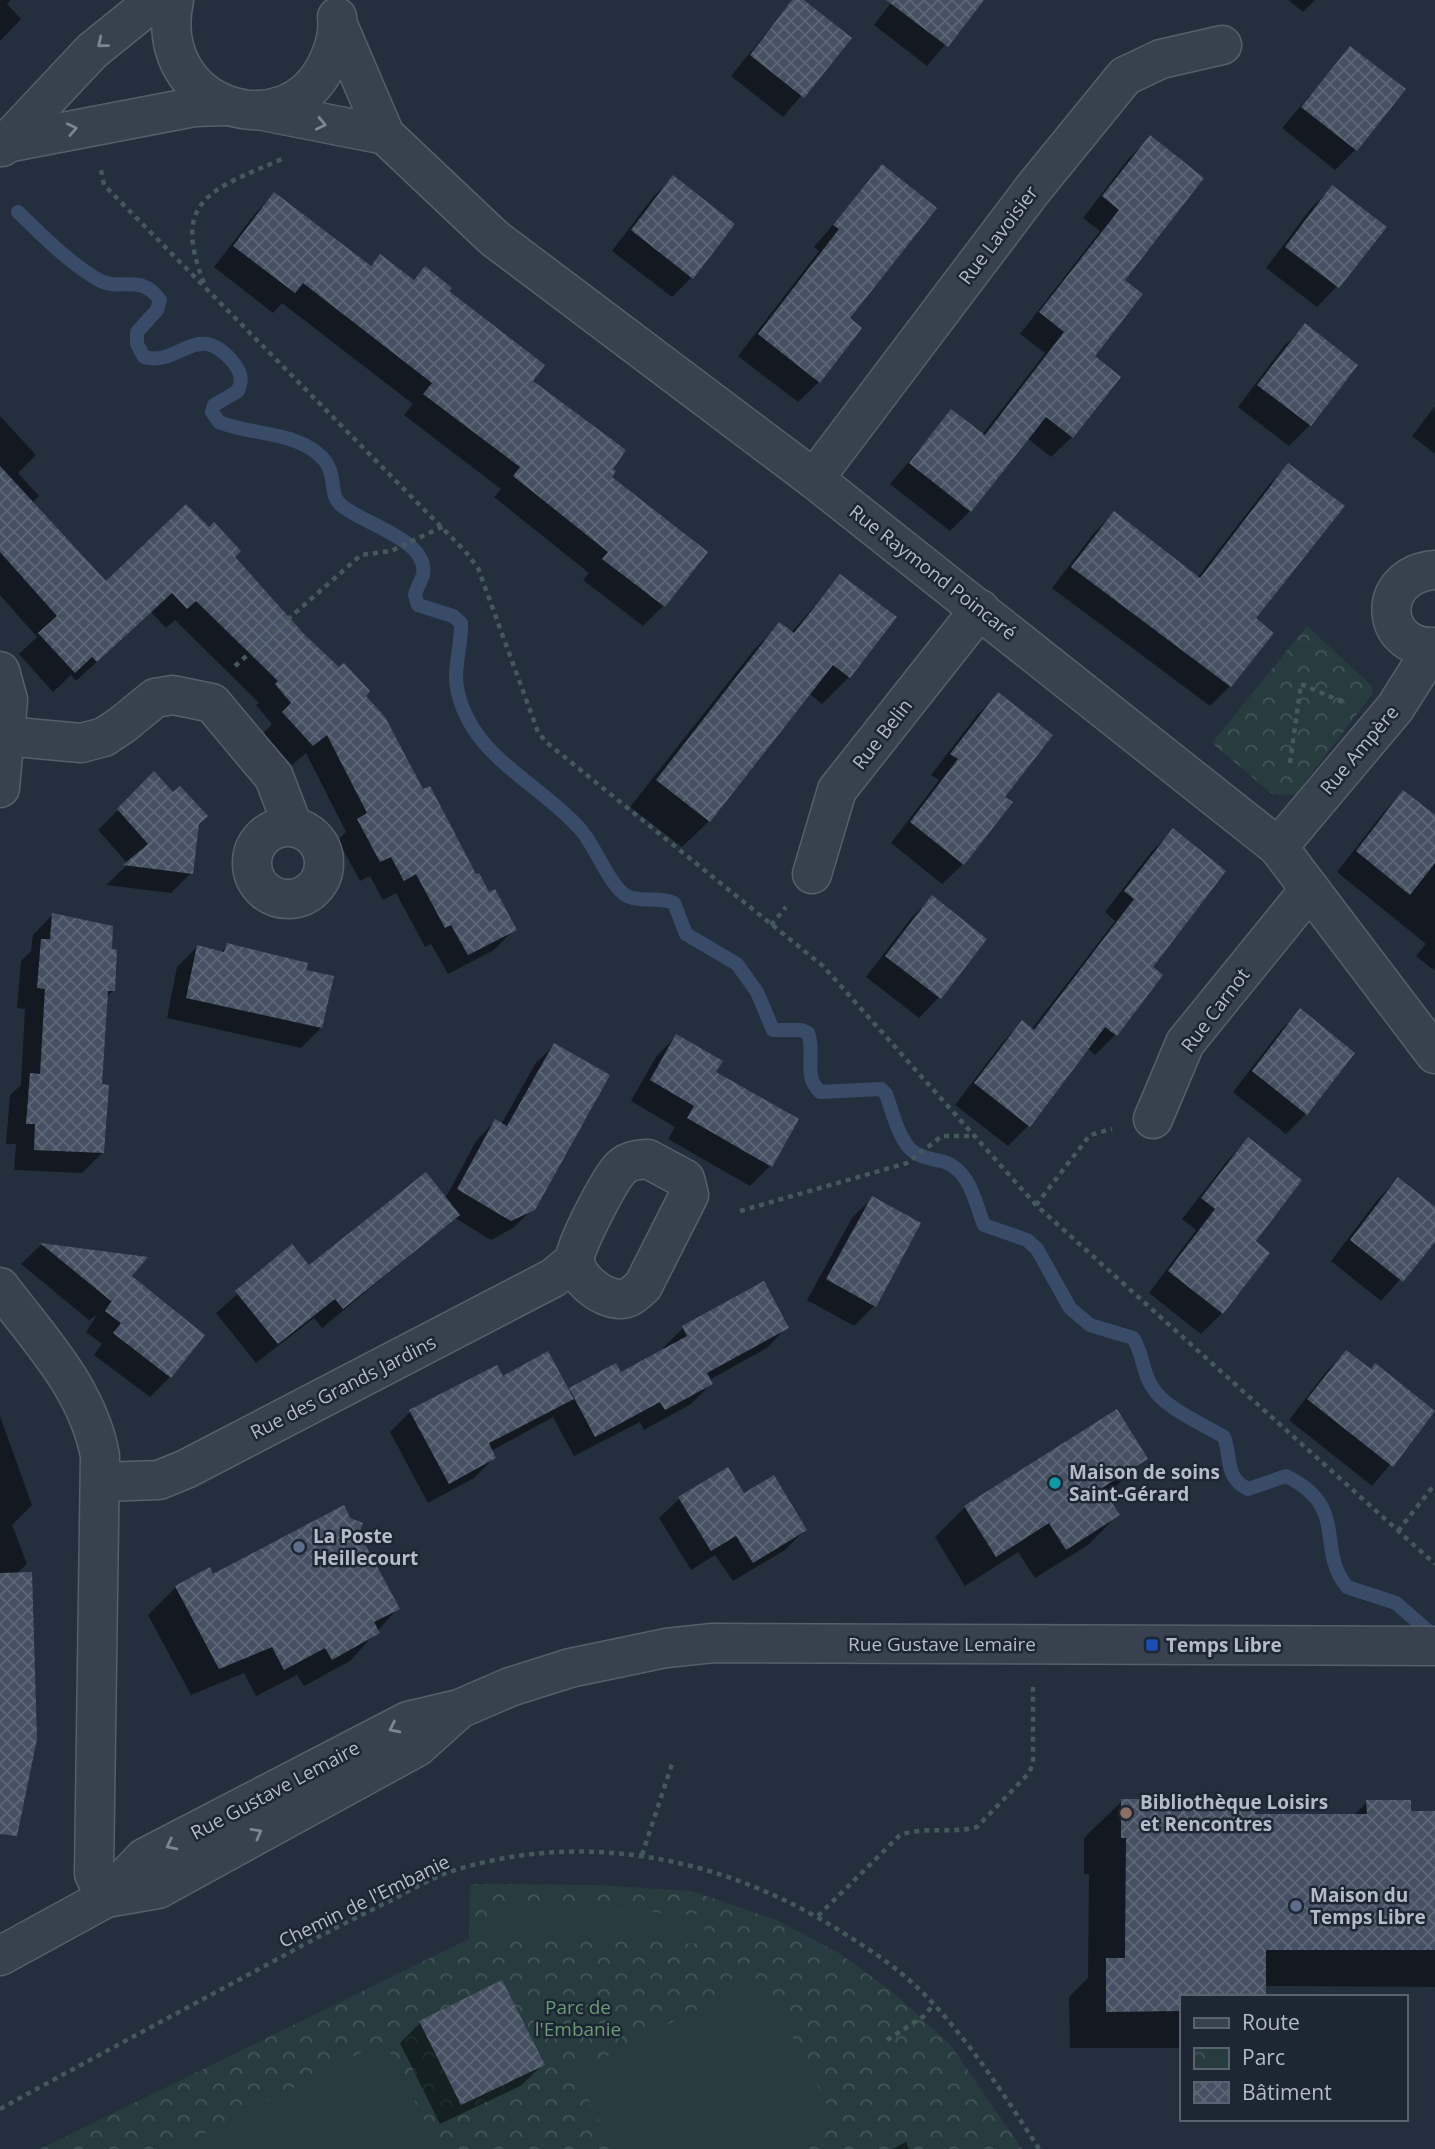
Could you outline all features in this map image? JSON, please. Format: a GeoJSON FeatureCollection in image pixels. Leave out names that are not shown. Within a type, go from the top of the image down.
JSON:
{"type":"FeatureCollection","features":[{"type":"Feature","properties":{"kind":"street"},"geometry":{"type":"LineString","coordinates":[[3,146],[92,51],[155,0]]}},
{"type":"Feature","properties":{"kind":"street"},"geometry":{"type":"LineString","coordinates":[[174,0],[169,22],[172,49],[185,74],[203,93],[242,108],[385,135]]}},
{"type":"Feature","properties":{"kind":"street"},"geometry":{"type":"LineString","coordinates":[[3,146],[90,125],[194,107],[282,105],[305,93],[323,74],[334,50],[336,12]]}},
{"type":"Feature","properties":{"kind":"street","name":"Rue Raymond Poincaré"},"geometry":{"type":"LineString","coordinates":[[336,12],[385,135],[494,238],[814,479],[1278,847],[1435,1054]]}},
{"type":"Feature","properties":{"kind":"street","name":"Rue Lavoisier"},"geometry":{"type":"LineString","coordinates":[[814,479],[1024,200],[1125,76],[1161,59],[1223,46]]}},
{"type":"Feature","properties":{"kind":"street","name":"Rue Ampère"},"geometry":{"type":"LineString","coordinates":[[1278,847],[1395,708],[1434,648],[1414,645],[1399,633],[1391,617],[1392,598],[1401,582],[1417,572],[1435,570]]}},
{"type":"Feature","properties":{"kind":"street","name":"Rue Belin"},"geometry":{"type":"LineString","coordinates":[[812,874],[837,790],[980,610]]}},
{"type":"Feature","properties":{"kind":"street"},"geometry":{"type":"LineString","coordinates":[[0,671],[8,700],[0,788]]}},
{"type":"Feature","properties":{"kind":"street"},"geometry":{"type":"LineString","coordinates":[[5,736],[80,743],[104,737],[122,726],[155,698],[173,695],[212,703],[274,777],[293,827]]}},
{"type":"Feature","properties":{"kind":"street","name":"Rue Carnot"},"geometry":{"type":"LineString","coordinates":[[1153,1119],[1185,1043],[1310,889]]}},
{"type":"Feature","properties":{"kind":"street","name":"Rue des Grands Jardins"},"geometry":{"type":"LineString","coordinates":[[101,1482],[159,1480],[186,1468],[553,1278],[575,1260]]}},
{"type":"Feature","properties":{"kind":"street"},"geometry":{"type":"LineString","coordinates":[[0,1287],[75,1387],[87,1409],[100,1455],[94,1874],[106,1898]]}},
{"type":"Feature","properties":{"kind":"street","name":"Rue Gustave Lemaire"},"geometry":{"type":"LineString","coordinates":[[0,1956],[106,1898],[158,1889],[417,1747],[459,1709],[510,1687],[570,1668],[666,1648],[738,1643],[1435,1646]]}},
{"type":"Feature","properties":{"kind":"path"},"geometry":{"type":"LineString","coordinates":[[90,125],[104,185],[444,526],[478,568],[538,732],[546,742],[823,966],[1036,1205],[1435,1564]]}},
{"type":"Feature","properties":{"kind":"path"},"geometry":{"type":"LineString","coordinates":[[205,286],[193,256],[191,235],[193,220],[200,205],[222,187],[312,146],[337,127]]}},
{"type":"Feature","properties":{"kind":"path"},"geometry":{"type":"LineString","coordinates":[[198,699],[361,555],[391,551],[444,526]]}},
{"type":"Feature","properties":{"kind":"path"},"geometry":{"type":"LineString","coordinates":[[1036,1205],[1090,1135],[1153,1119]]}},
{"type":"Feature","properties":{"kind":"path"},"geometry":{"type":"LineString","coordinates":[[740,1211],[913,1160],[927,1145],[942,1136],[975,1136]]}},
{"type":"Feature","properties":{"kind":"path"},"geometry":{"type":"LineString","coordinates":[[1398,1531],[1435,1485]]}},
{"type":"Feature","properties":{"kind":"path"},"geometry":{"type":"LineString","coordinates":[[818,1916],[900,1835],[914,1830],[967,1830],[977,1827],[1030,1773],[1033,1763],[1033,1644]]}},
{"type":"Feature","properties":{"kind":"path"},"geometry":{"type":"LineString","coordinates":[[642,1855],[673,1761]]}},
{"type":"Feature","properties":{"kind":"path","name":"Chemin de l'Embanie"},"geometry":{"type":"LineString","coordinates":[[0,2109],[333,1929],[445,1873],[531,1853],[588,1851],[642,1855],[717,1871],[774,1894],[818,1916],[884,1959],[934,2004],[1000,2088],[1039,2149]]}},
{"type":"Feature","properties":{"kind":"path"},"geometry":{"type":"LineString","coordinates":[[887,2040],[924,2016],[934,2004]]}},
{"type":"Feature","properties":{"kind":"green space"},"geometry":{"type":"Polygon","coordinates":[[[1307,626],[1372,686],[1373,693],[1295,795],[1272,794],[1212,743],[1307,626]]]}},
{"type":"Feature","properties":{"kind":"green space","name":"Parc de l'Embanie"},"geometry":{"type":"Polygon","coordinates":[[[470,1884],[596,1885],[692,1891],[776,1920],[839,1953],[891,1991],[949,2043],[1022,2149],[40,2149],[469,1939],[470,1884]]]}},
{"type":"Feature","properties":{"kind":"green space"},"geometry":{"type":"Polygon","coordinates":[[[495,1904],[705,1915],[704,1944],[493,1934],[495,1904]]]}},
{"type":"Feature","properties":{"kind":"green space"},"geometry":{"type":"Polygon","coordinates":[[[761,1976],[837,2124],[789,2149],[614,2149],[575,2073],[761,1976]]]}},
{"type":"Feature","properties":{"kind":"green space"},"geometry":{"type":"Polygon","coordinates":[[[384,2041],[439,2149],[174,2149],[384,2041]]]}},
{"type":"Feature","properties":{"kind":"building"},"geometry":{"type":"Polygon","coordinates":[[[792,0],[804,0],[852,38],[804,98],[750,55],[792,0]]]}},
{"type":"Feature","properties":{"kind":"building"},"geometry":{"type":"Polygon","coordinates":[[[886,0],[984,0],[948,47],[886,0]]]}},
{"type":"Feature","properties":{"kind":"building"},"geometry":{"type":"Polygon","coordinates":[[[1350,46],[1406,89],[1357,151],[1301,107],[1350,46]]]}},
{"type":"Feature","properties":{"kind":"building"},"geometry":{"type":"Polygon","coordinates":[[[1150,135],[1204,178],[1125,280],[1143,294],[1095,356],[1121,377],[1073,438],[1046,417],[971,512],[909,463],[951,409],[985,435],[1064,332],[1039,312],[1119,210],[1102,196],[1150,135]]]}},
{"type":"Feature","properties":{"kind":"building"},"geometry":{"type":"Polygon","coordinates":[[[882,164],[937,208],[850,318],[862,328],[820,383],[758,334],[839,229],[833,225],[882,164]]]}},
{"type":"Feature","properties":{"kind":"building"},"geometry":{"type":"Polygon","coordinates":[[[673,175],[735,224],[693,279],[631,230],[673,175]]]}},
{"type":"Feature","properties":{"kind":"building"},"geometry":{"type":"Polygon","coordinates":[[[1332,185],[1387,227],[1339,288],[1285,247],[1332,185]]]}},
{"type":"Feature","properties":{"kind":"building"},"geometry":{"type":"Polygon","coordinates":[[[274,192],[371,266],[380,254],[414,280],[425,266],[452,288],[449,291],[545,365],[533,381],[626,450],[613,469],[616,471],[612,477],[708,552],[665,607],[602,559],[608,552],[513,476],[520,467],[423,394],[432,383],[303,283],[295,293],[233,246],[274,192]]]}},
{"type":"Feature","properties":{"kind":"building"},"geometry":{"type":"Polygon","coordinates":[[[1305,323],[1358,365],[1311,426],[1257,385],[1305,323]]]}},
{"type":"Feature","properties":{"kind":"building"},"geometry":{"type":"Polygon","coordinates":[[[1288,463],[1345,506],[1256,618],[1274,633],[1231,687],[1071,567],[1114,511],[1200,578],[1288,463]]]}},
{"type":"Feature","properties":{"kind":"building"},"geometry":{"type":"Polygon","coordinates":[[[0,466],[106,581],[186,504],[209,527],[214,522],[241,551],[235,557],[306,636],[339,667],[344,663],[370,691],[366,696],[385,717],[423,789],[430,786],[476,874],[479,873],[489,892],[495,889],[517,930],[468,955],[451,925],[445,928],[416,874],[404,881],[391,857],[380,862],[357,819],[367,813],[327,735],[313,746],[282,712],[291,703],[275,684],[278,681],[196,601],[187,609],[172,593],[97,662],[92,657],[75,673],[38,633],[57,616],[0,552],[0,466]]]}},
{"type":"Feature","properties":{"kind":"building"},"geometry":{"type":"Polygon","coordinates":[[[840,574],[897,617],[850,678],[833,665],[710,822],[656,780],[779,622],[794,633],[840,574]]]}},
{"type":"Feature","properties":{"kind":"building"},"geometry":{"type":"Polygon","coordinates":[[[998,692],[1053,735],[1005,797],[1013,802],[964,865],[910,822],[958,759],[950,754],[998,692]]]}},
{"type":"Feature","properties":{"kind":"building"},"geometry":{"type":"Polygon","coordinates":[[[154,771],[173,792],[180,786],[208,816],[199,824],[193,874],[123,865],[148,844],[117,809],[154,771]]]}},
{"type":"Feature","properties":{"kind":"building"},"geometry":{"type":"Polygon","coordinates":[[[1403,790],[1435,815],[1435,863],[1410,895],[1356,851],[1403,790]]]}},
{"type":"Feature","properties":{"kind":"building"},"geometry":{"type":"Polygon","coordinates":[[[1173,828],[1226,871],[1153,967],[1163,975],[1117,1036],[1105,1027],[1030,1127],[974,1083],[1022,1020],[1034,1030],[1134,899],[1124,891],[1173,828]]]}},
{"type":"Feature","properties":{"kind":"building"},"geometry":{"type":"Polygon","coordinates":[[[932,895],[987,939],[941,999],[885,956],[932,895]]]}},
{"type":"Feature","properties":{"kind":"building"},"geometry":{"type":"Polygon","coordinates":[[[52,913],[113,926],[112,949],[117,950],[115,991],[108,991],[102,1084],[109,1085],[104,1153],[34,1150],[35,1124],[26,1124],[30,1073],[40,1074],[45,989],[37,988],[41,939],[50,939],[52,913]]]}},
{"type":"Feature","properties":{"kind":"building"},"geometry":{"type":"Polygon","coordinates":[[[227,943],[308,963],[306,970],[334,976],[322,1028],[186,998],[197,945],[224,952],[227,943]]]}},
{"type":"Feature","properties":{"kind":"building"},"geometry":{"type":"Polygon","coordinates":[[[1300,1008],[1355,1053],[1307,1115],[1252,1071],[1300,1008]]]}},
{"type":"Feature","properties":{"kind":"building"},"geometry":{"type":"Polygon","coordinates":[[[676,1034],[723,1061],[716,1072],[799,1119],[772,1167],[687,1118],[694,1106],[650,1080],[676,1034]]]}},
{"type":"Feature","properties":{"kind":"building"},"geometry":{"type":"Polygon","coordinates":[[[554,1043],[610,1075],[535,1210],[511,1221],[457,1189],[495,1119],[507,1126],[554,1043]]]}},
{"type":"Feature","properties":{"kind":"building"},"geometry":{"type":"Polygon","coordinates":[[[1248,1137],[1302,1180],[1256,1241],[1270,1253],[1223,1314],[1168,1271],[1215,1209],[1201,1198],[1248,1137]]]}},
{"type":"Feature","properties":{"kind":"building"},"geometry":{"type":"Polygon","coordinates":[[[426,1172],[460,1215],[343,1309],[335,1299],[278,1344],[235,1291],[292,1244],[309,1265],[426,1172]]]}},
{"type":"Feature","properties":{"kind":"building"},"geometry":{"type":"Polygon","coordinates":[[[1398,1177],[1435,1207],[1435,1242],[1403,1282],[1350,1240],[1398,1177]]]}},
{"type":"Feature","properties":{"kind":"building"},"geometry":{"type":"Polygon","coordinates":[[[872,1196],[921,1223],[876,1307],[826,1279],[872,1196]]]}},
{"type":"Feature","properties":{"kind":"building"},"geometry":{"type":"Polygon","coordinates":[[[40,1243],[148,1257],[132,1276],[205,1335],[171,1378],[113,1333],[121,1323],[105,1311],[114,1298],[111,1301],[40,1243]]]}},
{"type":"Feature","properties":{"kind":"building"},"geometry":{"type":"Polygon","coordinates":[[[764,1281],[789,1328],[707,1373],[713,1384],[665,1410],[660,1402],[595,1437],[569,1388],[616,1363],[621,1372],[687,1336],[682,1326],[764,1281]]]}},
{"type":"Feature","properties":{"kind":"building"},"geometry":{"type":"Polygon","coordinates":[[[1346,1350],[1371,1369],[1375,1363],[1435,1411],[1393,1467],[1307,1399],[1346,1350]]]}},
{"type":"Feature","properties":{"kind":"building"},"geometry":{"type":"Polygon","coordinates":[[[548,1351],[574,1399],[489,1443],[496,1458],[449,1484],[409,1410],[497,1365],[503,1376],[548,1351]]]}},
{"type":"Feature","properties":{"kind":"building","name":"Maison de soins Saint-Gérard"},"geometry":{"type":"Polygon","coordinates":[[[1117,1409],[1148,1459],[1102,1488],[1120,1515],[1066,1550],[1049,1523],[996,1557],[964,1506],[1117,1409]]]}},
{"type":"Feature","properties":{"kind":"building"},"geometry":{"type":"Polygon","coordinates":[[[728,1467],[744,1493],[774,1475],[807,1530],[753,1563],[736,1536],[711,1551],[678,1497],[728,1467]]]}},
{"type":"Feature","properties":{"kind":"building"},"geometry":{"type":"Polygon","coordinates":[[[344,1505],[350,1518],[363,1523],[359,1533],[400,1609],[374,1622],[380,1633],[332,1660],[325,1648],[284,1670],[272,1647],[219,1669],[175,1586],[210,1567],[213,1574],[344,1505]]]}},
{"type":"Feature","properties":{"kind":"building"},"geometry":{"type":"Polygon","coordinates":[[[32,1572],[37,1739],[17,1836],[0,1834],[0,1573],[32,1572]]]}},
{"type":"Feature","properties":{"kind":"building","name":"Maison du Temps Libre"},"geometry":{"type":"Polygon","coordinates":[[[1121,1799],[1255,1799],[1255,1814],[1367,1814],[1366,1800],[1411,1800],[1411,1811],[1435,1811],[1435,1950],[1266,1950],[1266,1995],[1180,1995],[1180,2011],[1106,2012],[1106,1958],[1125,1958],[1126,1838],[1121,1838],[1121,1799]]]}},
{"type":"Feature","properties":{"kind":"building"},"geometry":{"type":"Polygon","coordinates":[[[502,1980],[545,2065],[461,2105],[419,2021],[502,1980]]]}},
{"type":"Feature","properties":{"kind":"waterway"},"geometry":{"type":"LineString","coordinates":[[18,212],[66,256],[97,279],[105,283],[145,287],[160,300],[157,310],[137,332],[137,344],[144,357],[168,356],[188,347],[209,344],[233,362],[240,376],[240,387],[238,391],[214,405],[212,412],[219,422],[295,441],[317,453],[328,467],[334,493],[340,504],[391,533],[416,551],[422,562],[423,575],[415,595],[418,605],[453,616],[461,623],[456,684],[466,716],[478,736],[510,769],[565,813],[581,830],[621,892],[632,898],[674,903],[686,934],[737,964],[757,992],[773,1030],[801,1030],[808,1033],[811,1049],[810,1071],[820,1092],[881,1089],[886,1094],[904,1141],[921,1156],[945,1162],[961,1173],[971,1189],[984,1225],[1027,1240],[1037,1249],[1070,1308],[1090,1325],[1133,1338],[1148,1379],[1157,1394],[1184,1415],[1224,1437],[1232,1473],[1240,1484],[1248,1489],[1286,1476],[1306,1488],[1325,1514],[1333,1557],[1347,1587],[1396,1603],[1435,1637]]}},
{"type":"Feature","properties":{"kind":"place","name":"Maison de soins Saint-Gérard"},"geometry":{"type":"Point","coordinates":[1055,1483]}},
{"type":"Feature","properties":{"kind":"place","name":"La Poste Heillecourt"},"geometry":{"type":"Point","coordinates":[299,1547]}},
{"type":"Feature","properties":{"kind":"place","name":"Temps Libre"},"geometry":{"type":"Point","coordinates":[1152,1645]}},
{"type":"Feature","properties":{"kind":"place","name":"Bibliothèque Loisirs et Rencontres"},"geometry":{"type":"Point","coordinates":[1126,1813]}},
{"type":"Feature","properties":{"kind":"place","name":"Maison du Temps Libre"},"geometry":{"type":"Point","coordinates":[1296,1906]}}]}
